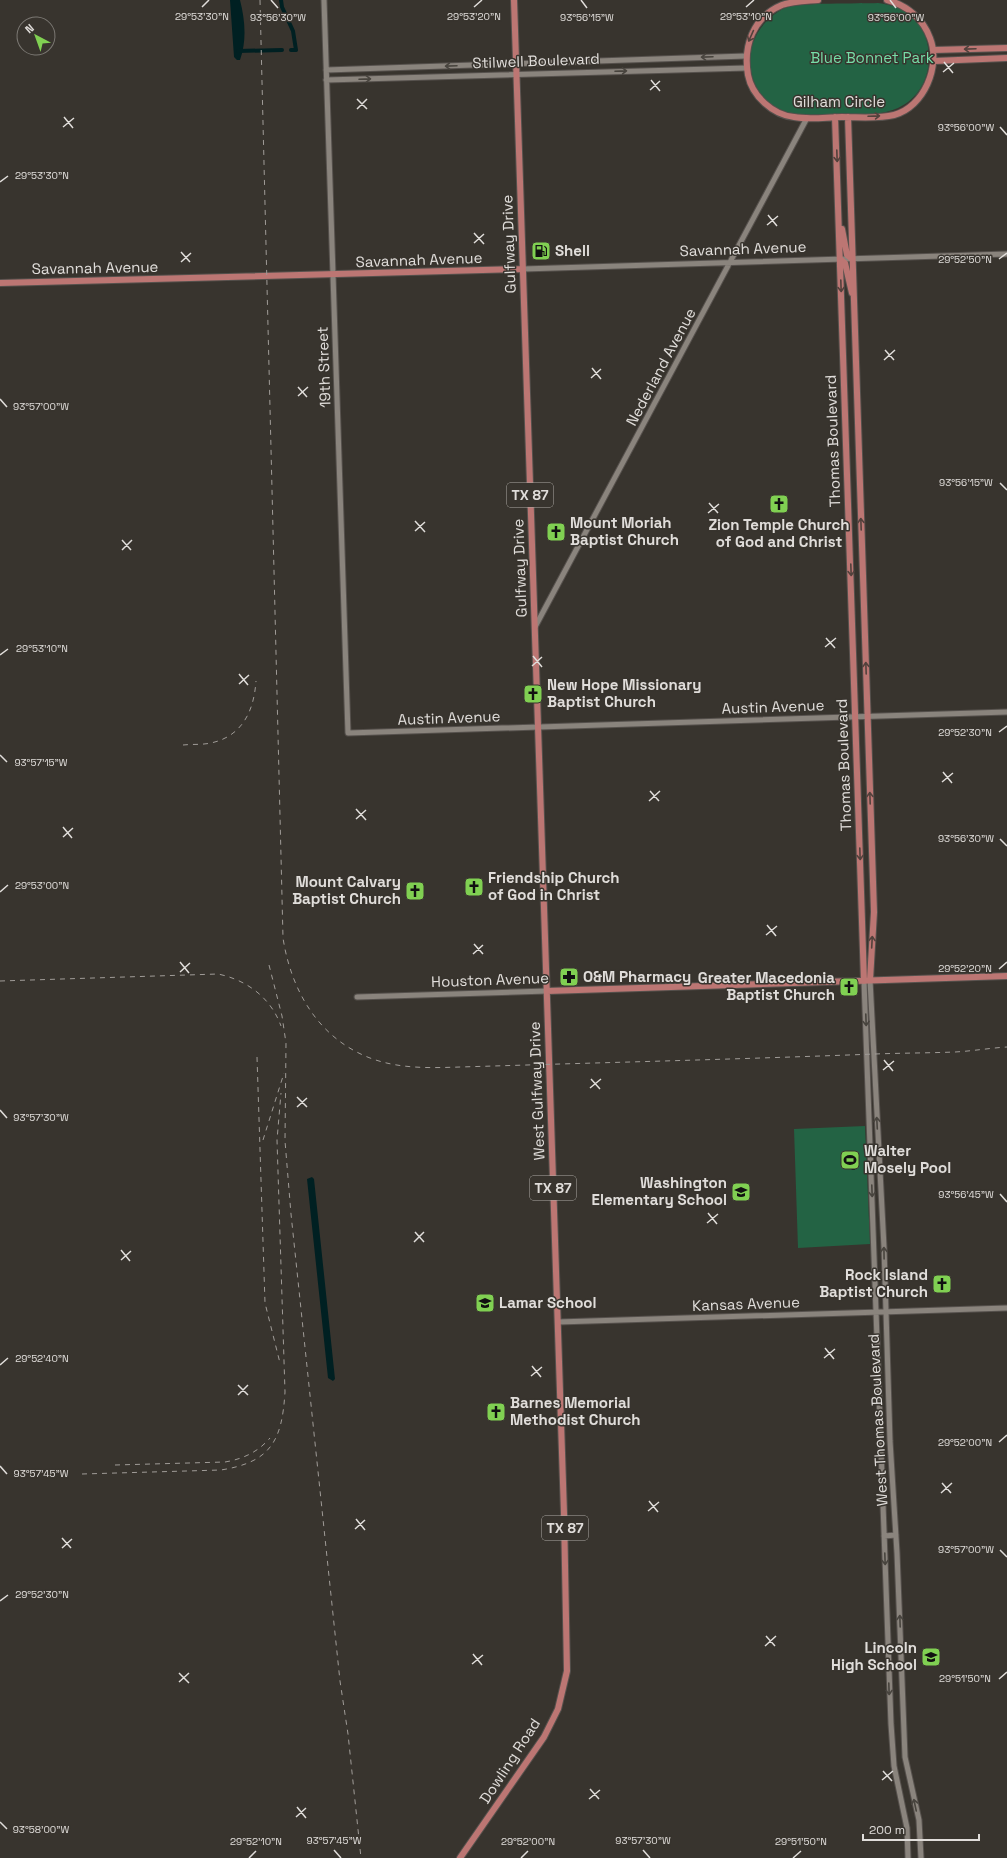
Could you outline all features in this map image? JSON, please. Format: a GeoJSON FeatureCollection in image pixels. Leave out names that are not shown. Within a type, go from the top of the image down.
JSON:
{"type":"FeatureCollection","features":[{"type":"Feature","properties":{"kind":"main road","name":"Gulfway Drive"},"geometry":{"type":"LineString","coordinates":[[514,0],[547,991]]}},
{"type":"Feature","properties":{"kind":"main road","name":"Gilham Circle"},"geometry":{"type":"LineString","coordinates":[[818,0],[802,0],[781,5],[765,16],[752,33],[747,48],[747,68],[753,90],[764,102],[786,115],[807,118],[895,115],[909,107],[923,92],[927,85],[934,61],[933,50],[928,32],[919,19],[902,5],[887,0]]}},
{"type":"Feature","properties":{"kind":"main road"},"geometry":{"type":"LineString","coordinates":[[933,50],[1007,48]]}},
{"type":"Feature","properties":{"kind":"main road"},"geometry":{"type":"LineString","coordinates":[[934,61],[1007,58]]}},
{"type":"Feature","properties":{"kind":"main road","name":"Thomas Boulevard"},"geometry":{"type":"LineString","coordinates":[[835,117],[855,717],[867,981]]}},
{"type":"Feature","properties":{"kind":"main road","name":"Thomas Boulevard"},"geometry":{"type":"LineString","coordinates":[[848,117],[874,912],[867,981]]}},
{"type":"Feature","properties":{"kind":"main road"},"geometry":{"type":"LineString","coordinates":[[839,220],[847,255],[852,259]]}},
{"type":"Feature","properties":{"kind":"main road"},"geometry":{"type":"LineString","coordinates":[[840,259],[845,264],[854,299]]}},
{"type":"Feature","properties":{"kind":"main road","name":"Savannah Avenue"},"geometry":{"type":"LineString","coordinates":[[0,283],[523,269]]}},
{"type":"Feature","properties":{"kind":"main road","name":"Houston Avenue"},"geometry":{"type":"LineString","coordinates":[[547,991],[1007,976]]}},
{"type":"Feature","properties":{"kind":"main road","name":"West Gulfway Drive"},"geometry":{"type":"LineString","coordinates":[[547,991],[558,1322],[567,1670]]}},
{"type":"Feature","properties":{"kind":"main road","name":"Dowling Road"},"geometry":{"type":"LineString","coordinates":[[460,1858],[544,1737],[558,1708],[567,1670]]}},
{"type":"Feature","properties":{"kind":"street","name":"19th Street"},"geometry":{"type":"LineString","coordinates":[[324,0],[348,733]]}},
{"type":"Feature","properties":{"kind":"street","name":"Stilwell Boulevard"},"geometry":{"type":"LineString","coordinates":[[326,70],[746,56]]}},
{"type":"Feature","properties":{"kind":"street","name":"Stilwell Boulevard"},"geometry":{"type":"LineString","coordinates":[[326,80],[747,68]]}},
{"type":"Feature","properties":{"kind":"street","name":"Nederland Avenue"},"geometry":{"type":"LineString","coordinates":[[535,627],[807,118]]}},
{"type":"Feature","properties":{"kind":"street","name":"Savannah Avenue"},"geometry":{"type":"LineString","coordinates":[[523,269],[1007,254]]}},
{"type":"Feature","properties":{"kind":"street","name":"Austin Avenue"},"geometry":{"type":"LineString","coordinates":[[348,733],[1007,712]]}},
{"type":"Feature","properties":{"kind":"street","name":"West Thomas Boulevard"},"geometry":{"type":"LineString","coordinates":[[867,981],[884,1247],[890,1441],[896,1535],[905,1757],[919,1820],[921,1858]]}},
{"type":"Feature","properties":{"kind":"street","name":"West Thomas Boulevard"},"geometry":{"type":"LineString","coordinates":[[867,981],[876,1312],[890,1724],[894,1766],[907,1828],[908,1858]]}},
{"type":"Feature","properties":{"kind":"street","name":"Houston Avenue"},"geometry":{"type":"LineString","coordinates":[[357,997],[547,991]]}},
{"type":"Feature","properties":{"kind":"street","name":"Kansas Avenue"},"geometry":{"type":"LineString","coordinates":[[558,1322],[1007,1308]]}},
{"type":"Feature","properties":{"kind":"street"},"geometry":{"type":"LineString","coordinates":[[884,1536],[896,1535]]}},
{"type":"Feature","properties":{"kind":"green space","name":"Blue Bonnet Park"},"geometry":{"type":"Polygon","coordinates":[[[878,3],[898,8],[912,16],[923,31],[927,43],[929,56],[928,68],[924,81],[918,92],[909,101],[898,108],[877,114],[866,115],[808,115],[786,112],[769,103],[758,89],[751,72],[750,54],[756,37],[767,21],[785,8],[792,6],[878,3]]]}},
{"type":"Feature","properties":{"kind":"green space"},"geometry":{"type":"Polygon","coordinates":[[[865,1126],[870,1244],[798,1248],[794,1129],[865,1126]]]}},
{"type":"Feature","properties":{"kind":"water"},"geometry":{"type":"Polygon","coordinates":[[[230,0],[240,0],[243,15],[244,45],[240,60],[237,60],[234,57],[230,0]]]}},
{"type":"Feature","properties":{"kind":"water"},"geometry":{"type":"Polygon","coordinates":[[[845,1154],[849,1155],[850,1158],[856,1158],[855,1170],[852,1170],[849,1166],[843,1166],[843,1157],[845,1154]]]}},
{"type":"Feature","properties":{"kind":"water"},"geometry":{"type":"Polygon","coordinates":[[[312,1177],[314,1179],[335,1379],[333,1381],[328,1378],[307,1179],[312,1177]]]}},
{"type":"Feature","properties":{"kind":"waterway"},"geometry":{"type":"LineString","coordinates":[[281,0],[282,7],[293,31],[296,50],[291,50]]}},
{"type":"Feature","properties":{"kind":"waterway"},"geometry":{"type":"LineString","coordinates":[[238,51],[282,50]]}},
{"type":"Feature","properties":{"kind":"railway"},"geometry":{"type":"LineString","coordinates":[[260,0],[283,938],[293,976],[300,994],[310,1010],[322,1025],[336,1038],[352,1049],[381,1062],[415,1067],[962,1052],[1007,1047]]}},
{"type":"Feature","properties":{"kind":"railway"},"geometry":{"type":"LineString","coordinates":[[183,745],[204,744],[222,740],[239,728],[245,720],[253,702],[256,681]]}},
{"type":"Feature","properties":{"kind":"railway"},"geometry":{"type":"LineString","coordinates":[[269,965],[282,1016],[286,1043],[285,1141],[291,1214],[340,1681],[348,1734],[361,1858]]}},
{"type":"Feature","properties":{"kind":"railway"},"geometry":{"type":"LineString","coordinates":[[0,981],[218,974],[239,981],[257,992],[271,1007],[281,1026]]}},
{"type":"Feature","properties":{"kind":"railway"},"geometry":{"type":"LineString","coordinates":[[257,1057],[265,1303],[280,1363]]}},
{"type":"Feature","properties":{"kind":"railway"},"geometry":{"type":"LineString","coordinates":[[263,1140],[284,1073]]}},
{"type":"Feature","properties":{"kind":"railway"},"geometry":{"type":"LineString","coordinates":[[82,1474],[221,1470],[252,1461],[262,1455],[271,1446],[277,1436],[281,1424],[285,1392],[277,1140],[281,1093]]}},
{"type":"Feature","properties":{"kind":"railway"},"geometry":{"type":"LineString","coordinates":[[115,1465],[225,1462],[250,1454],[270,1438]]}},
{"type":"Feature","properties":{"kind":"place","name":"Shell"},"geometry":{"type":"Point","coordinates":[541,251]}},
{"type":"Feature","properties":{"kind":"place","name":"Zion Temple Church of God and Christ"},"geometry":{"type":"Point","coordinates":[779,504]}},
{"type":"Feature","properties":{"kind":"place","name":"Mount Moriah Baptist Church"},"geometry":{"type":"Point","coordinates":[556,532]}},
{"type":"Feature","properties":{"kind":"place","name":"New Hope Missionary Baptist Church"},"geometry":{"type":"Point","coordinates":[533,694]}},
{"type":"Feature","properties":{"kind":"place","name":"Friendship Church of God in Christ"},"geometry":{"type":"Point","coordinates":[474,887]}},
{"type":"Feature","properties":{"kind":"place","name":"Mount Calvary Baptist Church"},"geometry":{"type":"Point","coordinates":[415,891]}},
{"type":"Feature","properties":{"kind":"place","name":"O&M Pharmacy"},"geometry":{"type":"Point","coordinates":[569,977]}},
{"type":"Feature","properties":{"kind":"place","name":"Greater Macedonia Baptist Church"},"geometry":{"type":"Point","coordinates":[849,987]}},
{"type":"Feature","properties":{"kind":"place","name":"Walter Mosely Pool"},"geometry":{"type":"Point","coordinates":[850,1160]}},
{"type":"Feature","properties":{"kind":"place","name":"Washington Elementary School"},"geometry":{"type":"Point","coordinates":[741,1192]}},
{"type":"Feature","properties":{"kind":"place","name":"Rock Island Baptist Church"},"geometry":{"type":"Point","coordinates":[942,1284]}},
{"type":"Feature","properties":{"kind":"place","name":"Lamar School"},"geometry":{"type":"Point","coordinates":[485,1303]}},
{"type":"Feature","properties":{"kind":"place","name":"Barnes Memorial Methodist Church"},"geometry":{"type":"Point","coordinates":[496,1412]}},
{"type":"Feature","properties":{"kind":"place","name":"Lincoln High School"},"geometry":{"type":"Point","coordinates":[931,1657]}}]}
